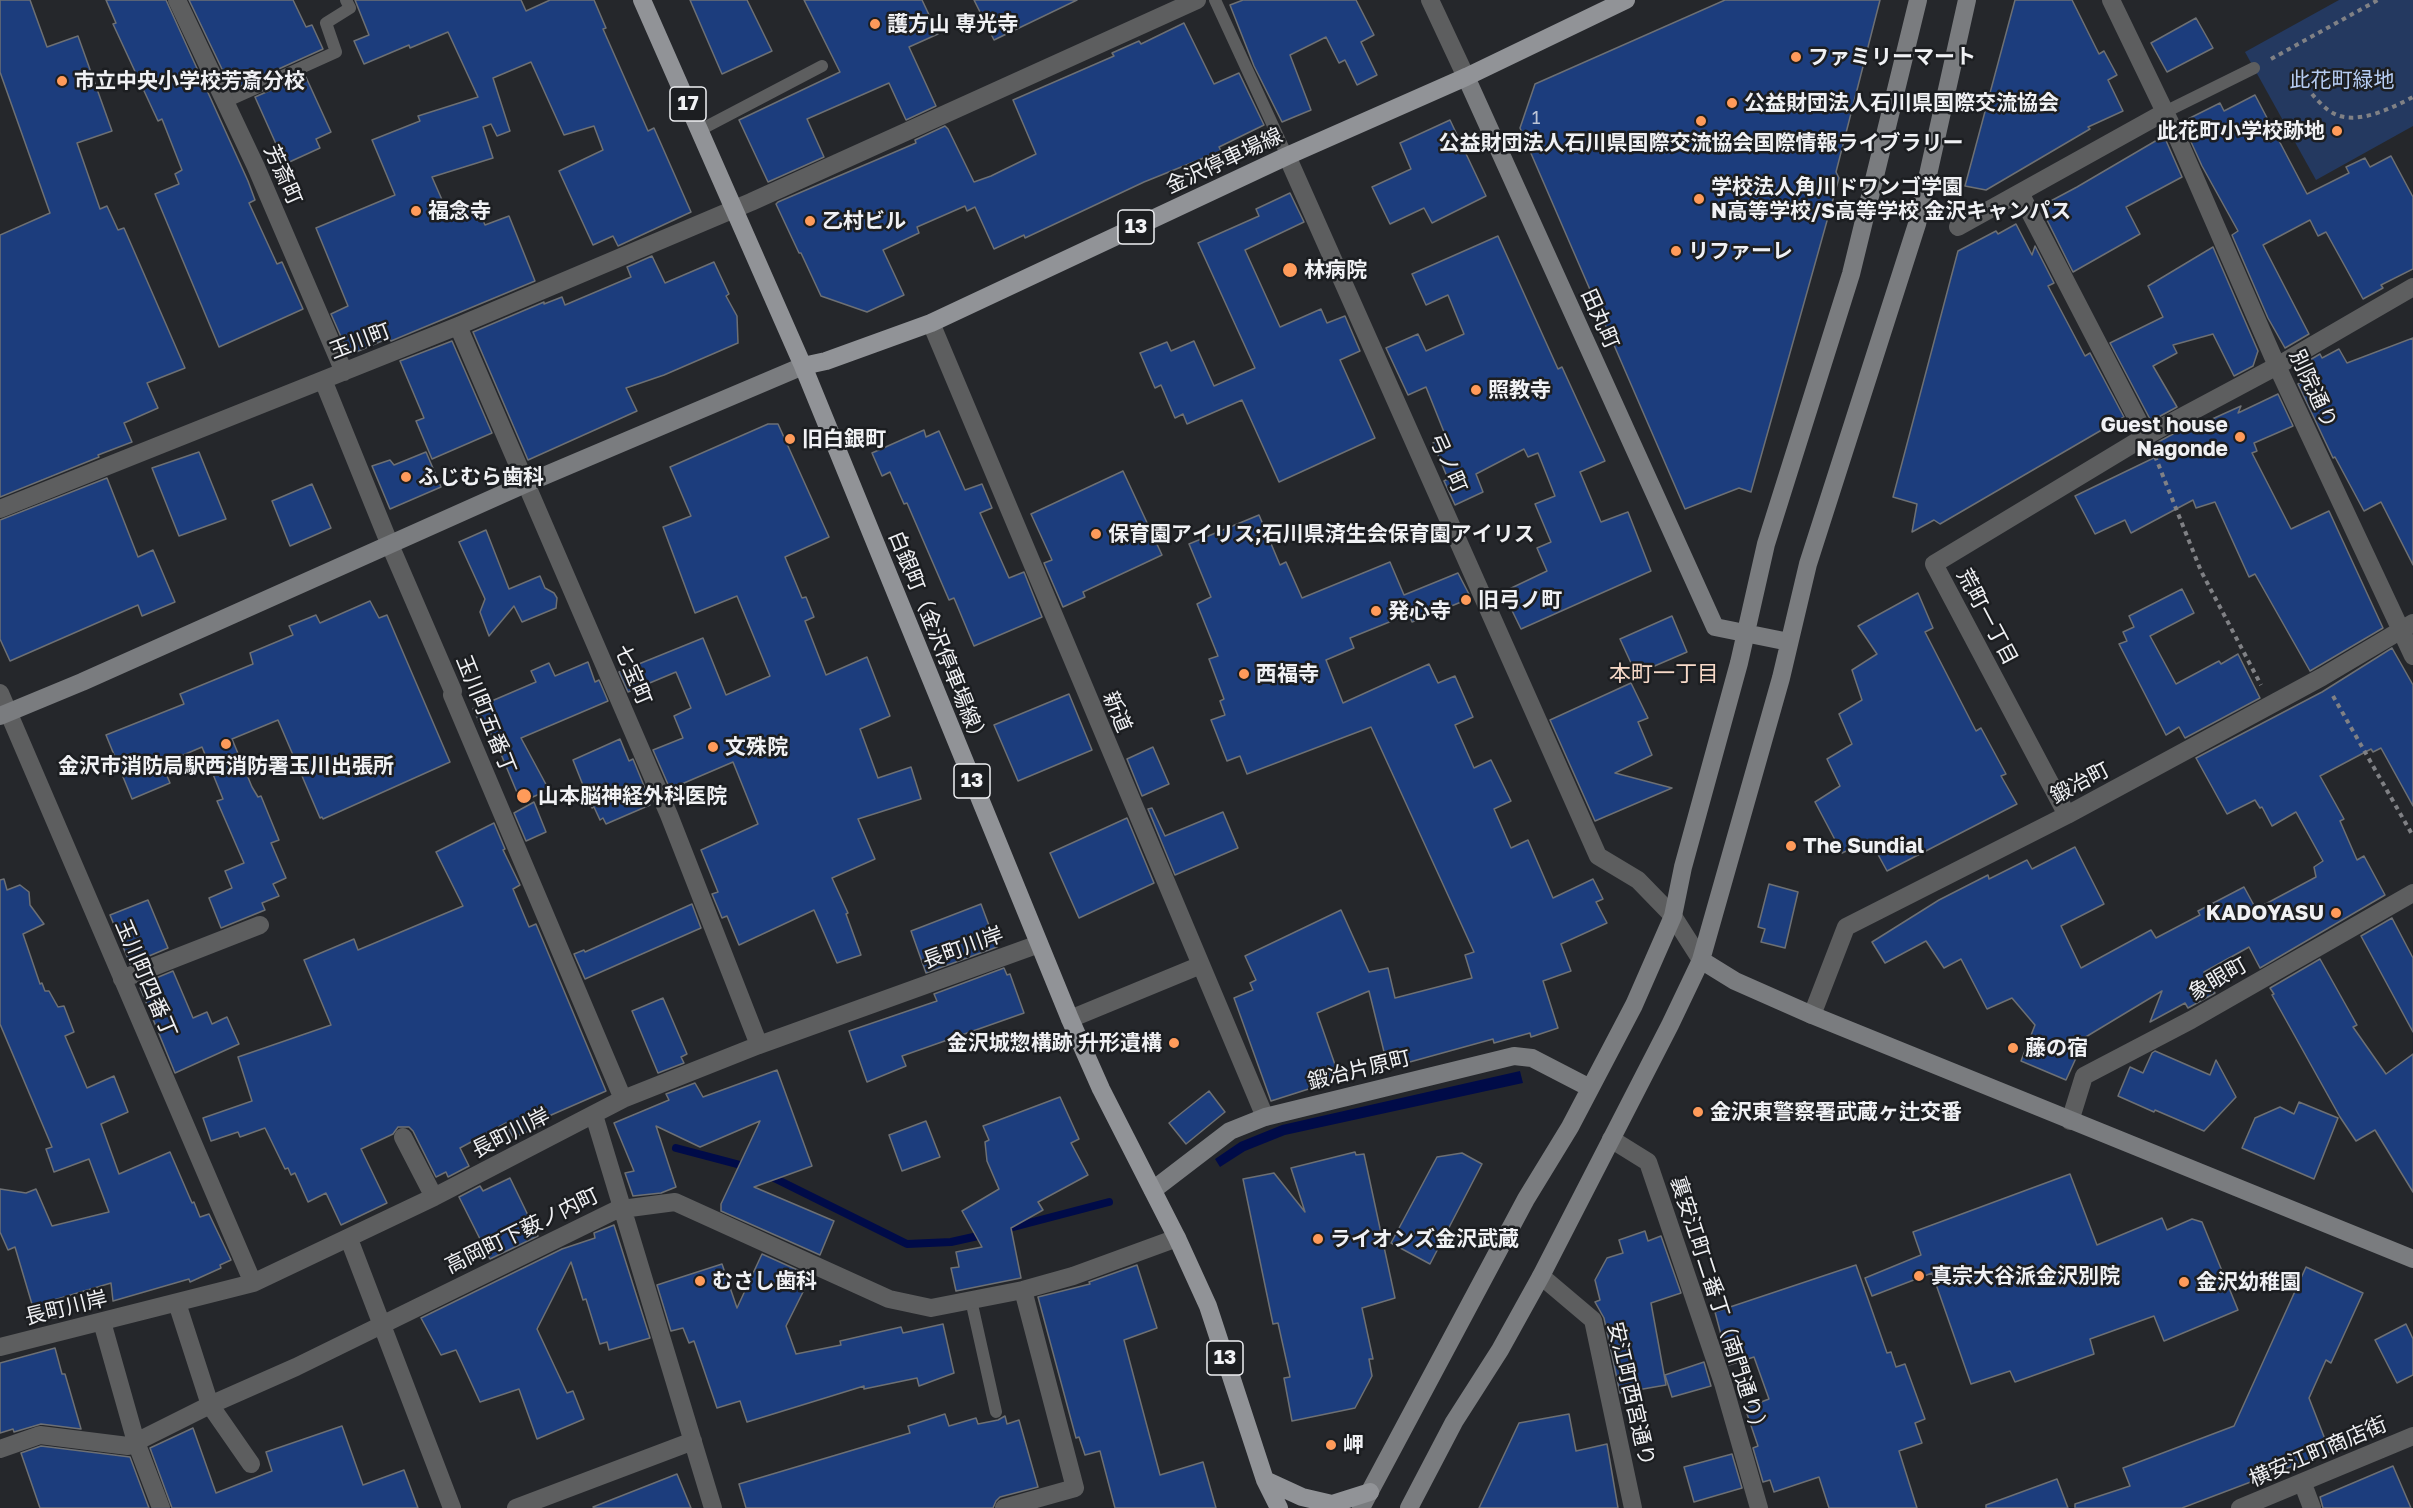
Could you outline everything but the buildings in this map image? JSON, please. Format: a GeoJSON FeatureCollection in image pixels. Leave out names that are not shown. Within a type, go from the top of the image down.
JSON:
{"type":"FeatureCollection","features":[{"type":"Feature","properties":{"kind":"main road","name":"17"},"geometry":{"type":"LineString","coordinates":[[642,0],[803,366]]}},
{"type":"Feature","properties":{"kind":"main road","name":"金沢停車場線"},"geometry":{"type":"LineString","coordinates":[[803,366],[826,361],[931,323],[1287,156],[1466,77],[1626,0]]}},
{"type":"Feature","properties":{"kind":"main road","name":"白銀町（金沢停車場線）"},"geometry":{"type":"LineString","coordinates":[[803,366],[1070,1019],[1101,1089],[1153,1190]]}},
{"type":"Feature","properties":{"kind":"main road","name":"13"},"geometry":{"type":"LineString","coordinates":[[1153,1190],[1208,1306],[1265,1480],[1279,1508]]}},
{"type":"Feature","properties":{"kind":"main road"},"geometry":{"type":"LineString","coordinates":[[1265,1480],[1302,1497],[1332,1504],[1365,1500]]}},
{"type":"Feature","properties":{"kind":"street","name":"芳斎町"},"geometry":{"type":"LineString","coordinates":[[177,0],[256,167],[344,372]]}},
{"type":"Feature","properties":{"kind":"street","name":"玉川町"},"geometry":{"type":"LineString","coordinates":[[0,509],[458,326],[735,208],[1197,0]]}},
{"type":"Feature","properties":{"kind":"street","name":"田丸町"},"geometry":{"type":"LineString","coordinates":[[1430,0],[1715,627],[1746,633]]}},
{"type":"Feature","properties":{"kind":"street"},"geometry":{"type":"LineString","coordinates":[[1365,1500],[1634,1005],[1673,916],[1683,867],[1746,633],[1766,544],[1851,274],[1918,0]]}},
{"type":"Feature","properties":{"kind":"street"},"geometry":{"type":"LineString","coordinates":[[1409,1508],[1454,1422],[1500,1350],[1541,1276],[1701,960],[1778,690],[1808,564],[1917,224],[1967,0]]}},
{"type":"Feature","properties":{"kind":"street"},"geometry":{"type":"LineString","coordinates":[[1958,227],[2165,112],[2111,0]]}},
{"type":"Feature","properties":{"kind":"street","name":"別院通り"},"geometry":{"type":"LineString","coordinates":[[2165,112],[2277,366],[2407,627],[2413,656]]}},
{"type":"Feature","properties":{"kind":"street","name":"弓ノ町"},"geometry":{"type":"LineString","coordinates":[[1287,156],[1598,856],[1638,880],[1673,916],[1701,960]]}},
{"type":"Feature","properties":{"kind":"street"},"geometry":{"type":"LineString","coordinates":[[2020,193],[2146,436],[2277,366],[2413,286]]}},
{"type":"Feature","properties":{"kind":"street","name":"新道"},"geometry":{"type":"LineString","coordinates":[[931,323],[1265,1117]]}},
{"type":"Feature","properties":{"kind":"street","name":"七宝町"},"geometry":{"type":"LineString","coordinates":[[458,326],[669,815],[759,1045]]}},
{"type":"Feature","properties":{"kind":"street"},"geometry":{"type":"LineString","coordinates":[[4,714],[93,678],[525,484],[803,366]]}},
{"type":"Feature","properties":{"kind":"street","name":"玉川町五番丁"},"geometry":{"type":"LineString","coordinates":[[323,380],[623,1099]]}},
{"type":"Feature","properties":{"kind":"street","name":"荒町一丁目"},"geometry":{"type":"LineString","coordinates":[[2067,815],[1934,564],[2146,436]]}},
{"type":"Feature","properties":{"kind":"street","name":"鍛冶町"},"geometry":{"type":"LineString","coordinates":[[1812,1015],[1846,927],[2067,815],[2272,705],[2407,627]]}},
{"type":"Feature","properties":{"kind":"street"},"geometry":{"type":"LineString","coordinates":[[1746,633],[1790,642]]}},
{"type":"Feature","properties":{"kind":"street","name":"玉川町四番丁"},"geometry":{"type":"LineString","coordinates":[[0,693],[4,714],[122,979],[253,1283]]}},
{"type":"Feature","properties":{"kind":"street","name":"象眼町"},"geometry":{"type":"LineString","coordinates":[[2070,1121],[2084,1076],[2191,1020],[2413,893]]}},
{"type":"Feature","properties":{"kind":"street"},"geometry":{"type":"LineString","coordinates":[[122,979],[260,925]]}},
{"type":"Feature","properties":{"kind":"street","name":"長町川岸"},"geometry":{"type":"LineString","coordinates":[[0,1347],[253,1283],[434,1197],[623,1099],[759,1045],[1039,944]]}},
{"type":"Feature","properties":{"kind":"street"},"geometry":{"type":"LineString","coordinates":[[1701,960],[1735,981],[1812,1015],[2413,1259]]}},
{"type":"Feature","properties":{"kind":"street"},"geometry":{"type":"LineString","coordinates":[[1070,1019],[1201,965]]}},
{"type":"Feature","properties":{"kind":"street","name":"鍛冶片原町"},"geometry":{"type":"LineString","coordinates":[[1153,1190],[1230,1131],[1265,1117],[1514,1056],[1532,1058],[1590,1088]]}},
{"type":"Feature","properties":{"kind":"street"},"geometry":{"type":"LineString","coordinates":[[594,1115],[713,1508]]}},
{"type":"Feature","properties":{"kind":"street"},"geometry":{"type":"LineString","coordinates":[[403,1137],[434,1197]]}},
{"type":"Feature","properties":{"kind":"street","name":"裏安江町二番丁（南門通り）"},"geometry":{"type":"LineString","coordinates":[[1611,1139],[1648,1162],[1723,1383],[1759,1508]]}},
{"type":"Feature","properties":{"kind":"street","name":"高岡町下薮ノ内町"},"geometry":{"type":"LineString","coordinates":[[0,1449],[40,1435],[128,1446],[210,1405],[297,1367],[381,1324],[622,1209],[675,1202],[889,1299],[931,1308],[1023,1290],[1073,1276],[1177,1239]]}},
{"type":"Feature","properties":{"kind":"street"},"geometry":{"type":"LineString","coordinates":[[349,1239],[452,1508]]}},
{"type":"Feature","properties":{"kind":"street","name":"安江町西宮通り"},"geometry":{"type":"LineString","coordinates":[[1541,1276],[1593,1320],[1633,1508]]}},
{"type":"Feature","properties":{"kind":"street"},"geometry":{"type":"LineString","coordinates":[[1004,1508],[1075,1488],[1023,1290]]}},
{"type":"Feature","properties":{"kind":"street"},"geometry":{"type":"LineString","coordinates":[[177,1303],[210,1405],[250,1464]]}},
{"type":"Feature","properties":{"kind":"street"},"geometry":{"type":"LineString","coordinates":[[102,1322],[136,1442],[161,1508]]}},
{"type":"Feature","properties":{"kind":"street","name":"横安江町商店街"},"geometry":{"type":"LineString","coordinates":[[2240,1508],[2303,1484],[2413,1436]]}},
{"type":"Feature","properties":{"kind":"street"},"geometry":{"type":"LineString","coordinates":[[516,1508],[693,1441]]}},
{"type":"Feature","properties":{"kind":"street"},"geometry":{"type":"LineString","coordinates":[[2303,1484],[2312,1508]]}},
{"type":"Feature","properties":{"kind":"lane"},"geometry":{"type":"LineString","coordinates":[[225,102],[336,52],[326,22],[350,8],[346,0]]}},
{"type":"Feature","properties":{"kind":"lane","name":"弓ノ町"},"geometry":{"type":"LineString","coordinates":[[1215,0],[1287,156]]}},
{"type":"Feature","properties":{"kind":"lane"},"geometry":{"type":"LineString","coordinates":[[700,130],[822,66]]}},
{"type":"Feature","properties":{"kind":"lane"},"geometry":{"type":"LineString","coordinates":[[2165,112],[2254,68]]}},
{"type":"Feature","properties":{"kind":"lane"},"geometry":{"type":"LineString","coordinates":[[971,1300],[996,1412]]}},
{"type":"Feature","properties":{"kind":"path"},"geometry":{"type":"LineString","coordinates":[[2254,68],[2378,0]]}},
{"type":"Feature","properties":{"kind":"path"},"geometry":{"type":"LineString","coordinates":[[2312,94],[2323,106],[2338,115],[2359,118],[2413,97]]}},
{"type":"Feature","properties":{"kind":"path"},"geometry":{"type":"LineString","coordinates":[[2146,436],[2201,571],[2272,705]]}},
{"type":"Feature","properties":{"kind":"path"},"geometry":{"type":"LineString","coordinates":[[2322,677],[2413,836]]}},
{"type":"Feature","properties":{"kind":"green space","name":"此花町緑地"},"geometry":{"type":"Polygon","coordinates":[[[2339,0],[2413,0],[2413,126],[2316,180],[2245,52],[2339,0]]]}},
{"type":"Feature","properties":{"kind":"shaded area"},"geometry":{"type":"Polygon","coordinates":[[[1520,1071],[1523,1083],[1285,1135],[1245,1151],[1220,1167],[1215,1159],[1240,1142],[1282,1125],[1520,1071]]]}},
{"type":"Feature","properties":{"kind":"waterway"},"geometry":{"type":"LineString","coordinates":[[676,1148],[748,1167]]}},
{"type":"Feature","properties":{"kind":"waterway"},"geometry":{"type":"LineString","coordinates":[[768,1175],[907,1244],[951,1242],[987,1234]]}},
{"type":"Feature","properties":{"kind":"waterway"},"geometry":{"type":"LineString","coordinates":[[1002,1230],[1109,1202]]}},
{"type":"Feature","properties":{"kind":"place","name":"護方山 専光寺"},"geometry":{"type":"Point","coordinates":[875,24]}},
{"type":"Feature","properties":{"kind":"place","name":"ファミリーマート"},"geometry":{"type":"Point","coordinates":[1796,57]}},
{"type":"Feature","properties":{"kind":"place","name":"市立中央小学校芳斎分校"},"geometry":{"type":"Point","coordinates":[62,81]}},
{"type":"Feature","properties":{"kind":"place","name":"公益財団法人石川県国際交流協会"},"geometry":{"type":"Point","coordinates":[1732,103]}},
{"type":"Feature","properties":{"kind":"place","name":"公益財団法人石川県国際交流協会国際情報ライブラリー"},"geometry":{"type":"Point","coordinates":[1701,121]}},
{"type":"Feature","properties":{"kind":"place","name":"此花町小学校跡地"},"geometry":{"type":"Point","coordinates":[2337,131]}},
{"type":"Feature","properties":{"kind":"place","name":"学校法人角川ドワンゴ学園 N高等学校/S高等学校 金沢キャンパス"},"geometry":{"type":"Point","coordinates":[1699,199]}},
{"type":"Feature","properties":{"kind":"place","name":"福念寺"},"geometry":{"type":"Point","coordinates":[416,211]}},
{"type":"Feature","properties":{"kind":"place","name":"乙村ビル"},"geometry":{"type":"Point","coordinates":[810,221]}},
{"type":"Feature","properties":{"kind":"place","name":"リファーレ"},"geometry":{"type":"Point","coordinates":[1676,251]}},
{"type":"Feature","properties":{"kind":"place","name":"林病院"},"geometry":{"type":"Point","coordinates":[1290,270]}},
{"type":"Feature","properties":{"kind":"place","name":"照教寺"},"geometry":{"type":"Point","coordinates":[1476,390]}},
{"type":"Feature","properties":{"kind":"place","name":"Guest house Nagonde"},"geometry":{"type":"Point","coordinates":[2240,437]}},
{"type":"Feature","properties":{"kind":"place","name":"旧白銀町"},"geometry":{"type":"Point","coordinates":[790,439]}},
{"type":"Feature","properties":{"kind":"place","name":"ふじむら歯科"},"geometry":{"type":"Point","coordinates":[406,477]}},
{"type":"Feature","properties":{"kind":"place","name":"保育園アイリス;石川県済生会保育園アイリス"},"geometry":{"type":"Point","coordinates":[1096,534]}},
{"type":"Feature","properties":{"kind":"place","name":"旧弓ノ町"},"geometry":{"type":"Point","coordinates":[1466,600]}},
{"type":"Feature","properties":{"kind":"place","name":"発心寺"},"geometry":{"type":"Point","coordinates":[1376,611]}},
{"type":"Feature","properties":{"kind":"place","name":"西福寺"},"geometry":{"type":"Point","coordinates":[1244,674]}},
{"type":"Feature","properties":{"kind":"place","name":"金沢市消防局駅西消防署玉川出張所"},"geometry":{"type":"Point","coordinates":[226,744]}},
{"type":"Feature","properties":{"kind":"place","name":"文殊院"},"geometry":{"type":"Point","coordinates":[713,747]}},
{"type":"Feature","properties":{"kind":"place","name":"山本脳神経外科医院"},"geometry":{"type":"Point","coordinates":[524,796]}},
{"type":"Feature","properties":{"kind":"place","name":"The Sundial"},"geometry":{"type":"Point","coordinates":[1791,846]}},
{"type":"Feature","properties":{"kind":"place","name":"KADOYASU"},"geometry":{"type":"Point","coordinates":[2336,913]}},
{"type":"Feature","properties":{"kind":"place","name":"金沢城惣構跡 升形遺構"},"geometry":{"type":"Point","coordinates":[1174,1043]}},
{"type":"Feature","properties":{"kind":"place","name":"藤の宿"},"geometry":{"type":"Point","coordinates":[2013,1048]}},
{"type":"Feature","properties":{"kind":"place","name":"金沢東警察署武蔵ヶ辻交番"},"geometry":{"type":"Point","coordinates":[1698,1112]}},
{"type":"Feature","properties":{"kind":"place","name":"ライオンズ金沢武蔵"},"geometry":{"type":"Point","coordinates":[1318,1239]}},
{"type":"Feature","properties":{"kind":"place","name":"真宗大谷派金沢別院"},"geometry":{"type":"Point","coordinates":[1919,1276]}},
{"type":"Feature","properties":{"kind":"place","name":"むさし歯科"},"geometry":{"type":"Point","coordinates":[700,1281]}},
{"type":"Feature","properties":{"kind":"place","name":"金沢幼稚園"},"geometry":{"type":"Point","coordinates":[2184,1282]}},
{"type":"Feature","properties":{"kind":"place","name":"岬"},"geometry":{"type":"Point","coordinates":[1331,1445]}},
{"type":"Feature","properties":{"kind":"district","name":"本町一丁目"},"geometry":{"type":"Point","coordinates":[1664,674]}}]}
